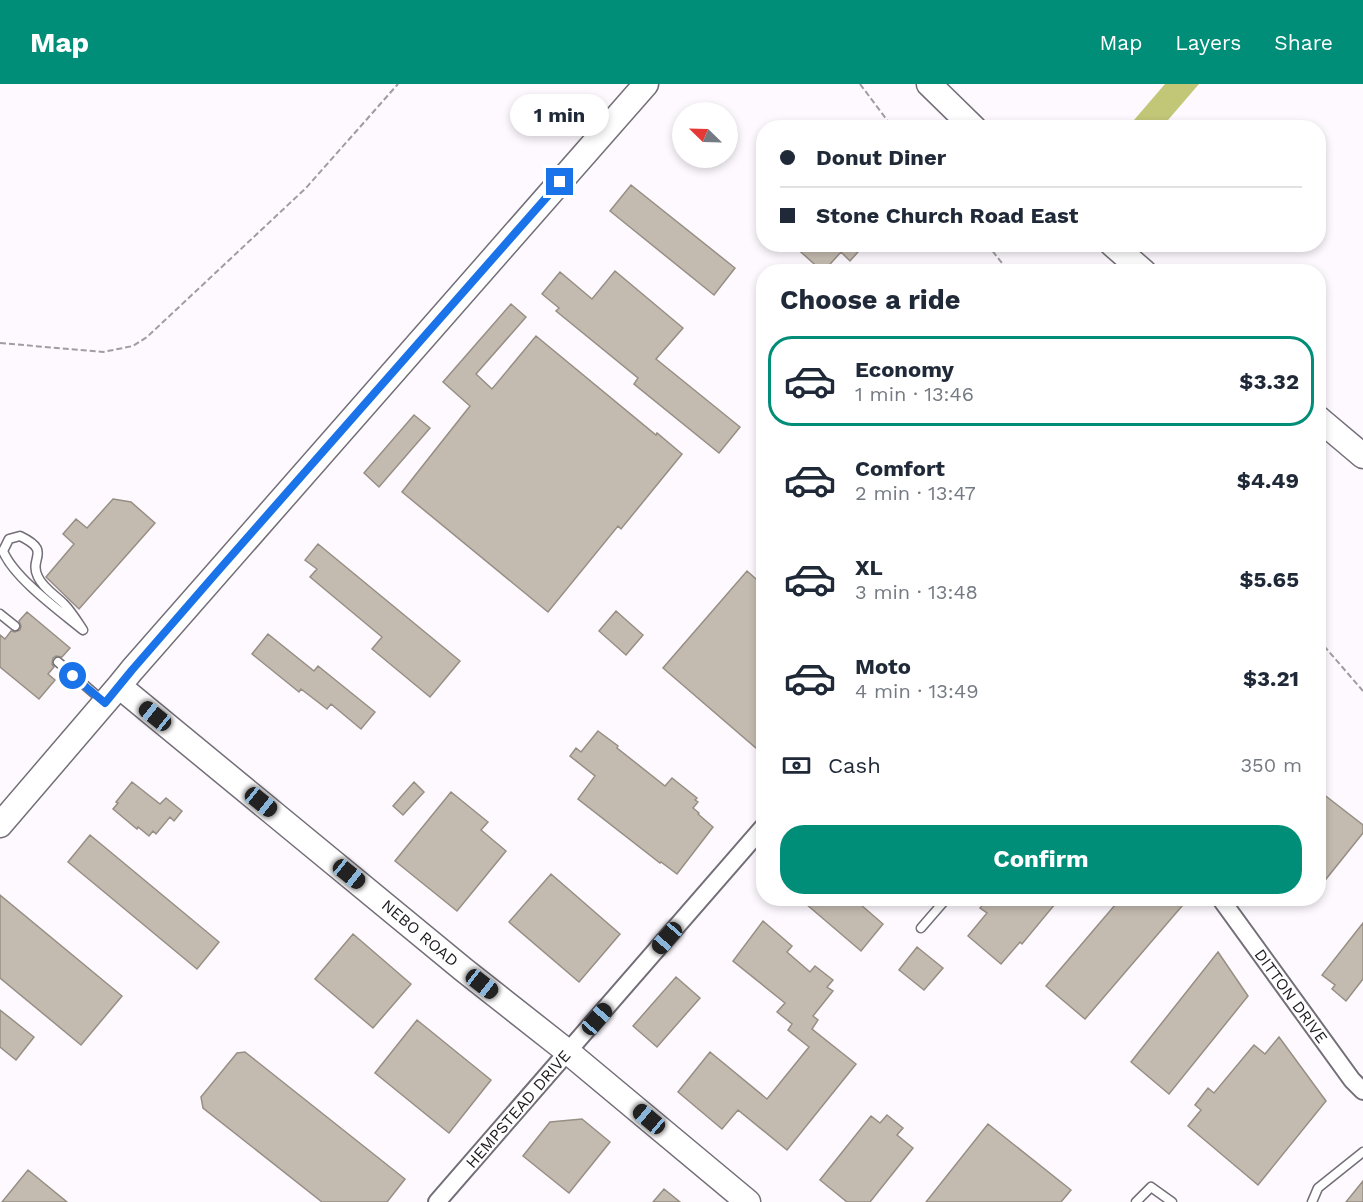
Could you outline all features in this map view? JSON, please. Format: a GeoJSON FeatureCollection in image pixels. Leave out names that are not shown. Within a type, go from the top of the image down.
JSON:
{"type":"FeatureCollection","features":[{"type":"Feature","properties":{"kind":"street"},"geometry":{"type":"LineString","coordinates":[[0,825],[218,571],[646,84]]}},
{"type":"Feature","properties":{"kind":"street"},"geometry":{"type":"LineString","coordinates":[[929,84],[966,120]]}},
{"type":"Feature","properties":{"kind":"street"},"geometry":{"type":"LineString","coordinates":[[1121,252],[1135,264]]}},
{"type":"Feature","properties":{"kind":"street"},"geometry":{"type":"LineString","coordinates":[[1326,425],[1363,456]]}},
{"type":"Feature","properties":{"kind":"street","name":"NEBO ROAD"},"geometry":{"type":"LineString","coordinates":[[112,695],[436,946],[748,1202]]}},
{"type":"Feature","properties":{"kind":"street","name":"HEMPSTEAD DRIVE"},"geometry":{"type":"LineString","coordinates":[[437,1202],[756,835]]}},
{"type":"Feature","properties":{"kind":"street","name":"DITTON DRIVE"},"geometry":{"type":"LineString","coordinates":[[1226,906],[1352,1080],[1363,1091]]}},
{"type":"Feature","properties":{"kind":"lane"},"geometry":{"type":"LineString","coordinates":[[20,536],[32,541],[38,549],[37,575],[43,585],[68,608],[83,630],[49,603],[7,562],[3,551],[9,539],[20,536]]}},
{"type":"Feature","properties":{"kind":"lane"},"geometry":{"type":"LineString","coordinates":[[0,614],[15,627]]}},
{"type":"Feature","properties":{"kind":"lane"},"geometry":{"type":"LineString","coordinates":[[57,662],[112,695]]}},
{"type":"Feature","properties":{"kind":"lane"},"geometry":{"type":"LineString","coordinates":[[921,928],[940,906]]}},
{"type":"Feature","properties":{"kind":"lane"},"geometry":{"type":"LineString","coordinates":[[1312,1202],[1318,1188],[1363,1152]]}},
{"type":"Feature","properties":{"kind":"lane"},"geometry":{"type":"LineString","coordinates":[[1136,1202],[1151,1187],[1172,1202]]}},
{"type":"Feature","properties":{"kind":"path"},"geometry":{"type":"LineString","coordinates":[[0,343],[103,352],[133,346],[147,337],[306,188],[398,84]]}},
{"type":"Feature","properties":{"kind":"path"},"geometry":{"type":"LineString","coordinates":[[860,84],[887,120]]}},
{"type":"Feature","properties":{"kind":"path"},"geometry":{"type":"LineString","coordinates":[[993,252],[1003,264]]}},
{"type":"Feature","properties":{"kind":"path"},"geometry":{"type":"LineString","coordinates":[[1326,648],[1363,691]]}},
{"type":"Feature","properties":{"kind":"green space"},"geometry":{"type":"Polygon","coordinates":[[[1165,84],[1199,84],[1168,120],[1134,120],[1165,84]]]}},
{"type":"Feature","properties":{"kind":"building"},"geometry":{"type":"Polygon","coordinates":[[[631,185],[735,268],[714,295],[610,211],[631,185]]]}},
{"type":"Feature","properties":{"kind":"building"},"geometry":{"type":"Polygon","coordinates":[[[801,252],[841,252],[830,264],[814,264],[801,252]]]}},
{"type":"Feature","properties":{"kind":"building"},"geometry":{"type":"Polygon","coordinates":[[[841,252],[858,252],[850,261],[841,252]]]}},
{"type":"Feature","properties":{"kind":"building"},"geometry":{"type":"Polygon","coordinates":[[[615,271],[683,328],[656,359],[740,427],[719,453],[634,384],[638,378],[556,311],[559,308],[542,294],[560,272],[592,299],[615,271]]]}},
{"type":"Feature","properties":{"kind":"building"},"geometry":{"type":"Polygon","coordinates":[[[511,304],[526,317],[476,374],[492,389],[536,336],[682,454],[621,529],[618,526],[548,612],[402,492],[470,406],[443,382],[511,304]]]}},
{"type":"Feature","properties":{"kind":"building"},"geometry":{"type":"Polygon","coordinates":[[[414,415],[430,428],[379,487],[364,473],[414,415]]]}},
{"type":"Feature","properties":{"kind":"building"},"geometry":{"type":"Polygon","coordinates":[[[113,499],[131,502],[155,523],[79,609],[46,577],[74,544],[63,534],[76,519],[87,528],[113,499]]]}},
{"type":"Feature","properties":{"kind":"building"},"geometry":{"type":"Polygon","coordinates":[[[318,544],[460,661],[430,697],[372,649],[382,637],[310,577],[317,569],[305,560],[318,544]]]}},
{"type":"Feature","properties":{"kind":"building"},"geometry":{"type":"Polygon","coordinates":[[[747,571],[756,579],[756,748],[663,668],[747,571]]]}},
{"type":"Feature","properties":{"kind":"building"},"geometry":{"type":"Polygon","coordinates":[[[616,611],[643,635],[626,655],[599,631],[616,611]]]}},
{"type":"Feature","properties":{"kind":"building"},"geometry":{"type":"Polygon","coordinates":[[[27,612],[70,648],[62,657],[53,658],[54,667],[48,674],[55,680],[39,699],[0,667],[0,635],[5,639],[11,631],[20,630],[19,621],[27,612]]]}},
{"type":"Feature","properties":{"kind":"building"},"geometry":{"type":"Polygon","coordinates":[[[268,634],[314,671],[318,666],[375,712],[361,729],[331,704],[327,709],[301,689],[299,692],[252,654],[268,634]]]}},
{"type":"Feature","properties":{"kind":"building"},"geometry":{"type":"Polygon","coordinates":[[[598,731],[665,786],[672,778],[697,798],[695,800],[698,802],[693,808],[713,827],[677,874],[578,799],[595,776],[570,756],[576,748],[581,752],[598,731]]]}},
{"type":"Feature","properties":{"kind":"building"},"geometry":{"type":"Polygon","coordinates":[[[132,782],[160,804],[166,798],[182,811],[174,821],[170,817],[156,834],[153,831],[149,836],[113,809],[132,782]]]}},
{"type":"Feature","properties":{"kind":"building"},"geometry":{"type":"Polygon","coordinates":[[[414,782],[424,792],[403,815],[393,806],[414,782]]]}},
{"type":"Feature","properties":{"kind":"building"},"geometry":{"type":"Polygon","coordinates":[[[451,792],[488,822],[481,830],[506,851],[457,911],[395,861],[451,792]]]}},
{"type":"Feature","properties":{"kind":"building"},"geometry":{"type":"Polygon","coordinates":[[[1326,796],[1363,825],[1363,833],[1326,879],[1326,796]]]}},
{"type":"Feature","properties":{"kind":"building"},"geometry":{"type":"Polygon","coordinates":[[[90,835],[219,942],[197,969],[68,862],[90,835]]]}},
{"type":"Feature","properties":{"kind":"building"},"geometry":{"type":"Polygon","coordinates":[[[551,874],[620,934],[579,982],[509,922],[551,874]]]}},
{"type":"Feature","properties":{"kind":"building"},"geometry":{"type":"Polygon","coordinates":[[[0,895],[122,996],[81,1045],[0,978],[0,895]]]}},
{"type":"Feature","properties":{"kind":"building"},"geometry":{"type":"Polygon","coordinates":[[[808,906],[862,906],[883,924],[861,951],[808,906]]]}},
{"type":"Feature","properties":{"kind":"building"},"geometry":{"type":"Polygon","coordinates":[[[982,906],[1053,906],[1022,944],[1020,942],[1001,964],[968,936],[987,913],[980,908],[982,906]]]}},
{"type":"Feature","properties":{"kind":"building"},"geometry":{"type":"Polygon","coordinates":[[[1114,906],[1182,906],[1085,1019],[1046,986],[1114,906]]]}},
{"type":"Feature","properties":{"kind":"building"},"geometry":{"type":"Polygon","coordinates":[[[763,921],[792,946],[787,952],[810,972],[815,966],[833,980],[827,987],[833,991],[813,1016],[818,1020],[812,1029],[856,1064],[787,1150],[738,1110],[722,1129],[678,1092],[710,1052],[767,1099],[809,1047],[788,1030],[792,1024],[777,1012],[785,1003],[733,961],[763,921]]]}},
{"type":"Feature","properties":{"kind":"building"},"geometry":{"type":"Polygon","coordinates":[[[1363,923],[1363,979],[1346,1001],[1332,989],[1335,985],[1322,975],[1363,923]]]}},
{"type":"Feature","properties":{"kind":"building"},"geometry":{"type":"Polygon","coordinates":[[[353,934],[411,984],[373,1028],[315,979],[353,934]]]}},
{"type":"Feature","properties":{"kind":"building"},"geometry":{"type":"Polygon","coordinates":[[[917,947],[943,968],[924,990],[899,970],[917,947]]]}},
{"type":"Feature","properties":{"kind":"building"},"geometry":{"type":"Polygon","coordinates":[[[1218,952],[1248,996],[1169,1094],[1131,1062],[1218,952]]]}},
{"type":"Feature","properties":{"kind":"building"},"geometry":{"type":"Polygon","coordinates":[[[676,977],[700,998],[657,1047],[633,1026],[676,977]]]}},
{"type":"Feature","properties":{"kind":"building"},"geometry":{"type":"Polygon","coordinates":[[[0,1010],[34,1037],[16,1060],[0,1047],[0,1010]]]}},
{"type":"Feature","properties":{"kind":"building"},"geometry":{"type":"Polygon","coordinates":[[[417,1020],[491,1080],[449,1133],[375,1073],[417,1020]]]}},
{"type":"Feature","properties":{"kind":"building"},"geometry":{"type":"Polygon","coordinates":[[[1279,1037],[1326,1101],[1258,1185],[1188,1126],[1201,1110],[1195,1105],[1208,1088],[1214,1093],[1254,1045],[1265,1054],[1279,1037]]]}},
{"type":"Feature","properties":{"kind":"building"},"geometry":{"type":"Polygon","coordinates":[[[245,1052],[405,1179],[387,1202],[322,1202],[203,1108],[201,1097],[237,1053],[245,1052]]]}},
{"type":"Feature","properties":{"kind":"building"},"geometry":{"type":"Polygon","coordinates":[[[887,1115],[903,1128],[897,1135],[913,1148],[870,1202],[847,1202],[820,1180],[871,1116],[880,1123],[887,1115]]]}},
{"type":"Feature","properties":{"kind":"building"},"geometry":{"type":"Polygon","coordinates":[[[582,1119],[610,1142],[569,1193],[523,1156],[550,1122],[582,1119]]]}},
{"type":"Feature","properties":{"kind":"building"},"geometry":{"type":"Polygon","coordinates":[[[988,1124],[1071,1190],[1061,1202],[926,1202],[988,1124]]]}},
{"type":"Feature","properties":{"kind":"building"},"geometry":{"type":"Polygon","coordinates":[[[28,1170],[67,1202],[2,1202],[28,1170]]]}},
{"type":"Feature","properties":{"kind":"building"},"geometry":{"type":"Polygon","coordinates":[[[1363,1181],[1363,1202],[1346,1202],[1363,1181]]]}},
{"type":"Feature","properties":{"kind":"building"},"geometry":{"type":"Polygon","coordinates":[[[664,1189],[680,1202],[653,1202],[664,1189]]]}},
{"type":"Feature","properties":{"kind":"route"},"geometry":{"type":"LineString","coordinates":[[73,676],[105,703],[560,182]]}}]}
